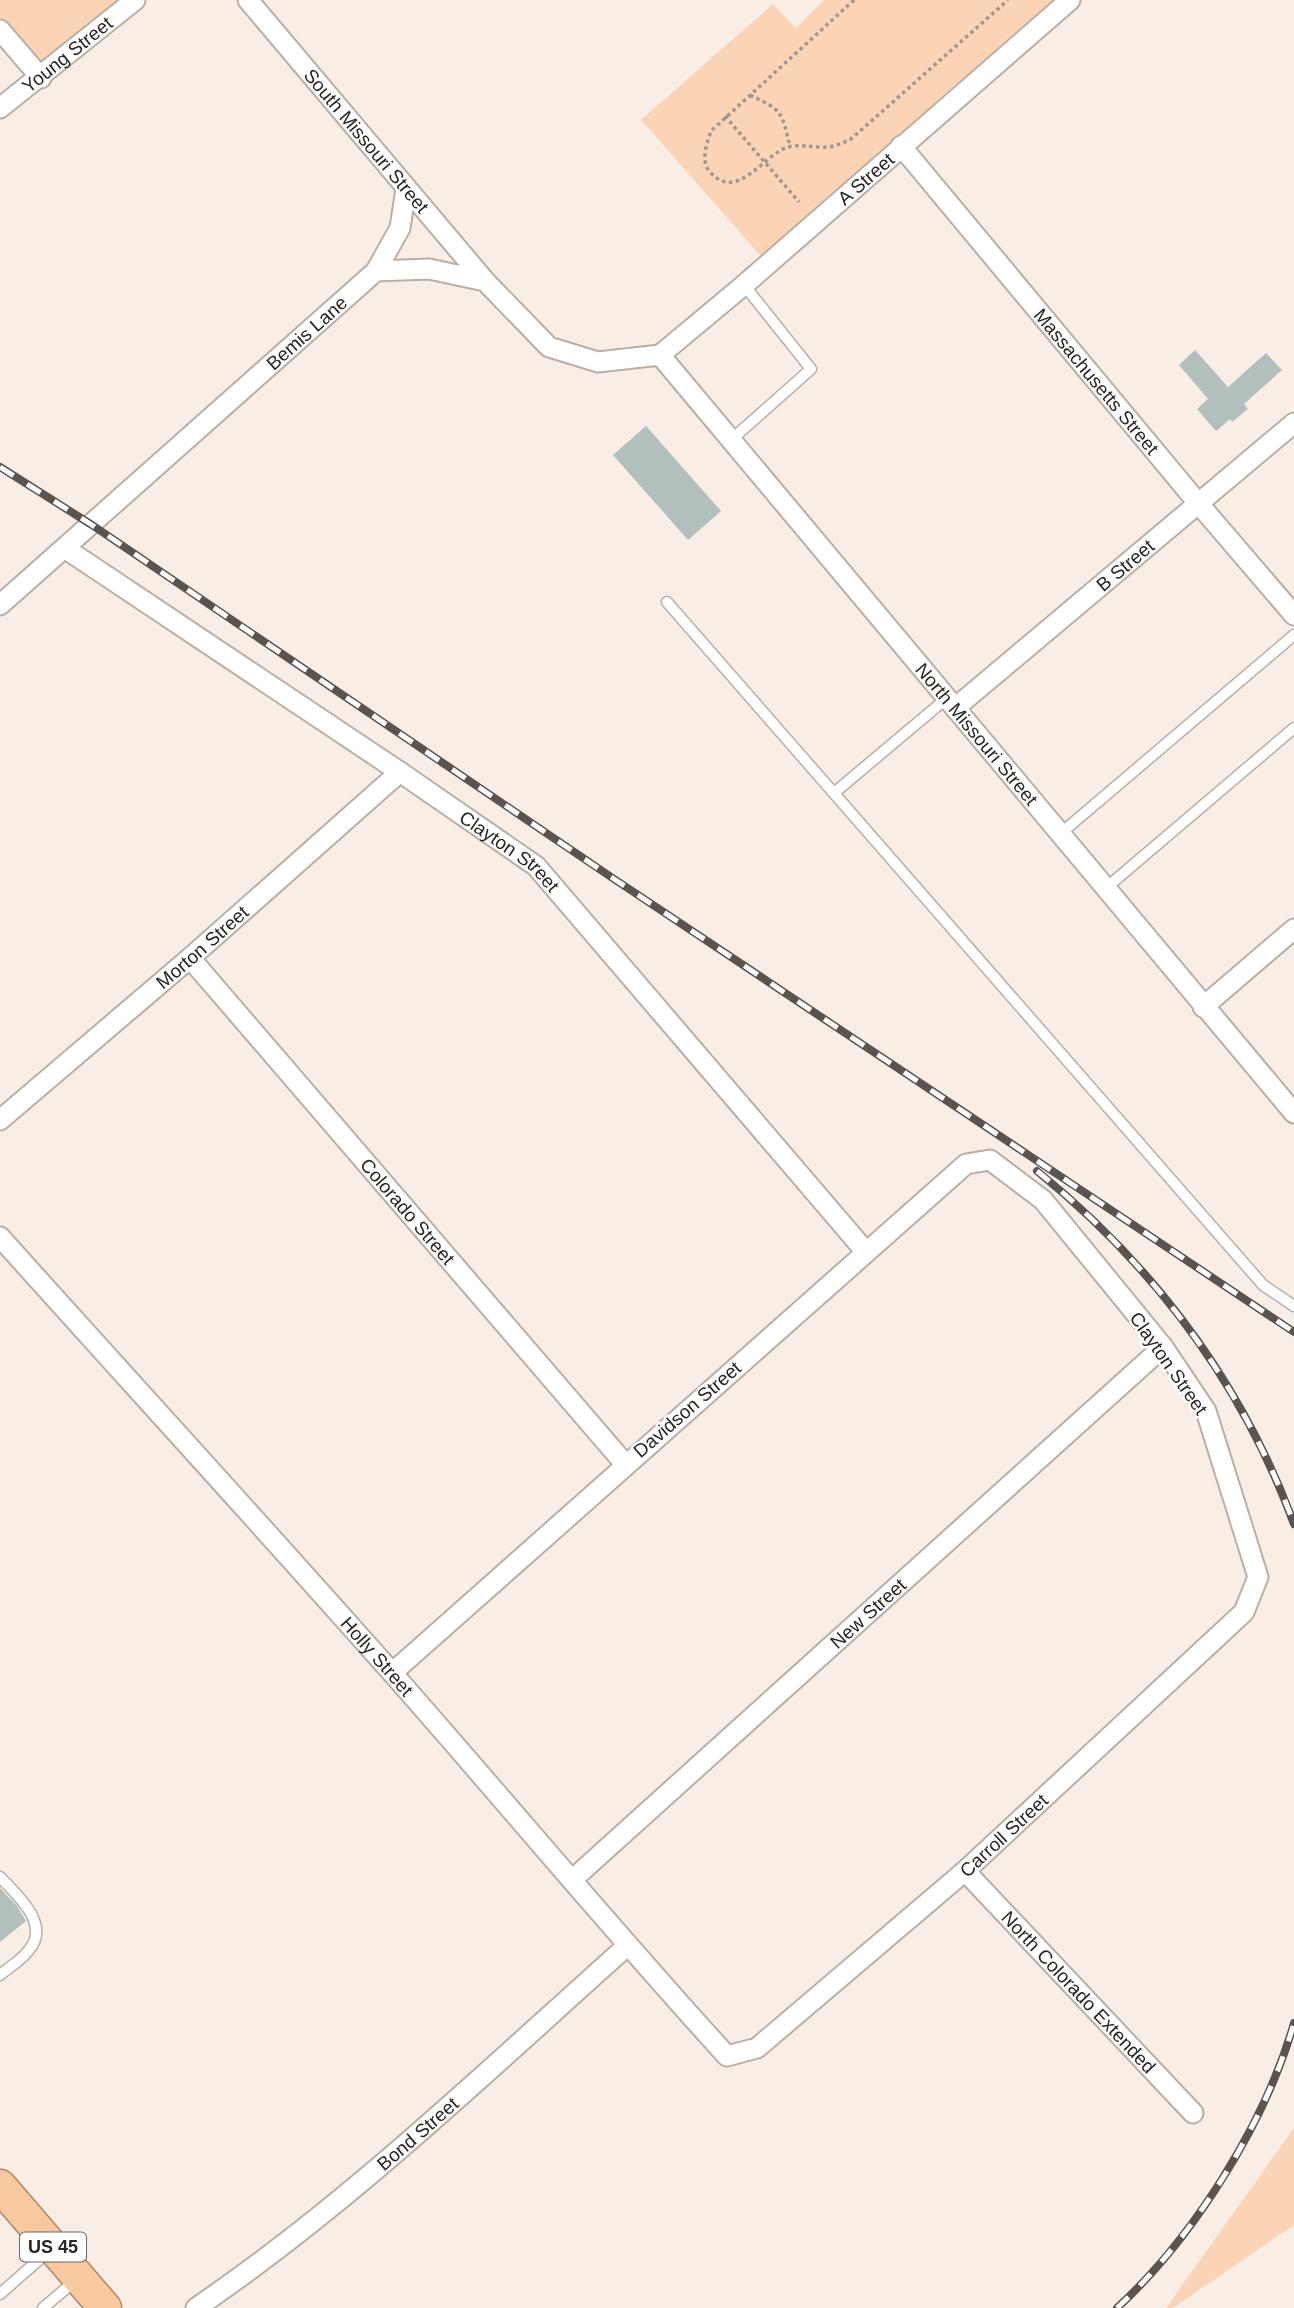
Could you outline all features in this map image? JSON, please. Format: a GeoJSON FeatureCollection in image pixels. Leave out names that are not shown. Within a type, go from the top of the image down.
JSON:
{"type":"FeatureCollection","features":[{"type":"Feature","properties":{"kind":"highway","name":"US 45"},"geometry":{"type":"LineString","coordinates":[[0,2186],[105,2308]]}},
{"type":"Feature","properties":{"kind":"street","name":"Young Street"},"geometry":{"type":"LineString","coordinates":[[0,108],[41,78],[135,0]]}},
{"type":"Feature","properties":{"kind":"street","name":"South Missouri Street"},"geometry":{"type":"LineString","coordinates":[[248,0],[485,281]]}},
{"type":"Feature","properties":{"kind":"street","name":"A Street"},"geometry":{"type":"LineString","coordinates":[[660,355],[1070,0]]}},
{"type":"Feature","properties":{"kind":"street"},"geometry":{"type":"LineString","coordinates":[[0,30],[41,78]]}},
{"type":"Feature","properties":{"kind":"street","name":"Massachusetts Street"},"geometry":{"type":"LineString","coordinates":[[901,146],[1294,615]]}},
{"type":"Feature","properties":{"kind":"street","name":"Bemis Lane"},"geometry":{"type":"LineString","coordinates":[[0,606],[376,271],[400,228],[406,189]]}},
{"type":"Feature","properties":{"kind":"street"},"geometry":{"type":"LineString","coordinates":[[376,271],[429,269],[485,281],[549,347],[598,362],[660,355]]}},
{"type":"Feature","properties":{"kind":"street","name":"North Missouri Street"},"geometry":{"type":"LineString","coordinates":[[660,355],[1294,1113]]}},
{"type":"Feature","properties":{"kind":"street","name":"B Street"},"geometry":{"type":"LineString","coordinates":[[951,703],[1294,423]]}},
{"type":"Feature","properties":{"kind":"street","name":"Clayton Street"},"geometry":{"type":"LineString","coordinates":[[65,549],[536,866],[866,1252]]}},
{"type":"Feature","properties":{"kind":"street","name":"Morton Street"},"geometry":{"type":"LineString","coordinates":[[0,1119],[190,958],[400,772]]}},
{"type":"Feature","properties":{"kind":"street"},"geometry":{"type":"LineString","coordinates":[[1203,1007],[1294,929]]}},
{"type":"Feature","properties":{"kind":"street","name":"Colorado Street"},"geometry":{"type":"LineString","coordinates":[[190,958],[625,1464]]}},
{"type":"Feature","properties":{"kind":"street","name":"Clayton Street"},"geometry":{"type":"LineString","coordinates":[[990,1160],[1043,1200],[1163,1347],[1206,1411],[1258,1577],[1244,1612]]}},
{"type":"Feature","properties":{"kind":"street","name":"Davidson Street"},"geometry":{"type":"LineString","coordinates":[[392,1673],[966,1164],[990,1160]]}},
{"type":"Feature","properties":{"kind":"street","name":"Holly Street"},"geometry":{"type":"LineString","coordinates":[[0,1237],[392,1673],[573,1879],[627,1946],[727,2056],[757,2048]]}},
{"type":"Feature","properties":{"kind":"street","name":"New Street"},"geometry":{"type":"LineString","coordinates":[[573,1879],[1163,1347]]}},
{"type":"Feature","properties":{"kind":"street","name":"Carroll Street"},"geometry":{"type":"LineString","coordinates":[[757,2048],[965,1871],[1244,1612]]}},
{"type":"Feature","properties":{"kind":"street","name":"North Colorado Extended"},"geometry":{"type":"LineString","coordinates":[[965,1871],[1193,2113]]}},
{"type":"Feature","properties":{"kind":"street","name":"Bond Street"},"geometry":{"type":"LineString","coordinates":[[196,2308],[235,2281],[365,2178],[627,1946]]}},
{"type":"Feature","properties":{"kind":"lane"},"geometry":{"type":"LineString","coordinates":[[731,440],[811,369],[744,285]]}},
{"type":"Feature","properties":{"kind":"lane"},"geometry":{"type":"LineString","coordinates":[[667,602],[1263,1286],[1294,1306]]}},
{"type":"Feature","properties":{"kind":"lane"},"geometry":{"type":"LineString","coordinates":[[1060,834],[1294,635]]}},
{"type":"Feature","properties":{"kind":"lane"},"geometry":{"type":"LineString","coordinates":[[834,793],[951,703]]}},
{"type":"Feature","properties":{"kind":"lane"},"geometry":{"type":"LineString","coordinates":[[1105,889],[1294,728]]}},
{"type":"Feature","properties":{"kind":"lane"},"geometry":{"type":"LineString","coordinates":[[0,1877],[28,1907],[36,1923],[37,1937],[30,1950],[0,1975]]}},
{"type":"Feature","properties":{"kind":"lane"},"geometry":{"type":"LineString","coordinates":[[0,2294],[53,2248]]}},
{"type":"Feature","properties":{"kind":"lane"},"geometry":{"type":"LineString","coordinates":[[43,2308],[79,2278]]}},
{"type":"Feature","properties":{"kind":"path"},"geometry":{"type":"LineString","coordinates":[[854,0],[711,131],[704,160],[708,171],[723,181],[742,180],[776,152],[790,146],[828,147],[851,139],[1008,0]]}},
{"type":"Feature","properties":{"kind":"path"},"geometry":{"type":"LineString","coordinates":[[750,96],[775,107],[781,114],[790,146]]}},
{"type":"Feature","properties":{"kind":"path"},"geometry":{"type":"LineString","coordinates":[[725,116],[799,202]]}},
{"type":"Feature","properties":{"kind":"shaded area"},"geometry":{"type":"Polygon","coordinates":[[[0,0],[134,0],[41,78],[0,30],[0,0]]]}},
{"type":"Feature","properties":{"kind":"shaded area"},"geometry":{"type":"Polygon","coordinates":[[[824,0],[1070,0],[768,264],[641,120],[773,4],[796,28],[824,0]]]}},
{"type":"Feature","properties":{"kind":"shaded area"},"geometry":{"type":"Polygon","coordinates":[[[1294,2128],[1294,2225],[1173,2308],[1166,2308],[1294,2128]]]}},
{"type":"Feature","properties":{"kind":"building"},"geometry":{"type":"Polygon","coordinates":[[[1195,350],[1228,387],[1266,353],[1282,370],[1244,404],[1248,409],[1216,431],[1197,409],[1208,399],[1179,365],[1195,350]]]}},
{"type":"Feature","properties":{"kind":"building"},"geometry":{"type":"Polygon","coordinates":[[[646,426],[721,511],[688,540],[613,455],[646,426]]]}},
{"type":"Feature","properties":{"kind":"building"},"geometry":{"type":"Polygon","coordinates":[[[0,1888],[17,1906],[26,1921],[0,1942],[0,1888]]]}},
{"type":"Feature","properties":{"kind":"railway"},"geometry":{"type":"LineString","coordinates":[[0,467],[92,525],[614,879],[1294,1332]]}},
{"type":"Feature","properties":{"kind":"railway"},"geometry":{"type":"LineString","coordinates":[[1037,1171],[1119,1246],[1190,1330],[1248,1423],[1273,1472],[1294,1524]]}},
{"type":"Feature","properties":{"kind":"railway"},"geometry":{"type":"LineString","coordinates":[[1117,2308],[1173,2248],[1224,2177],[1265,2100],[1294,2023]]}}]}
